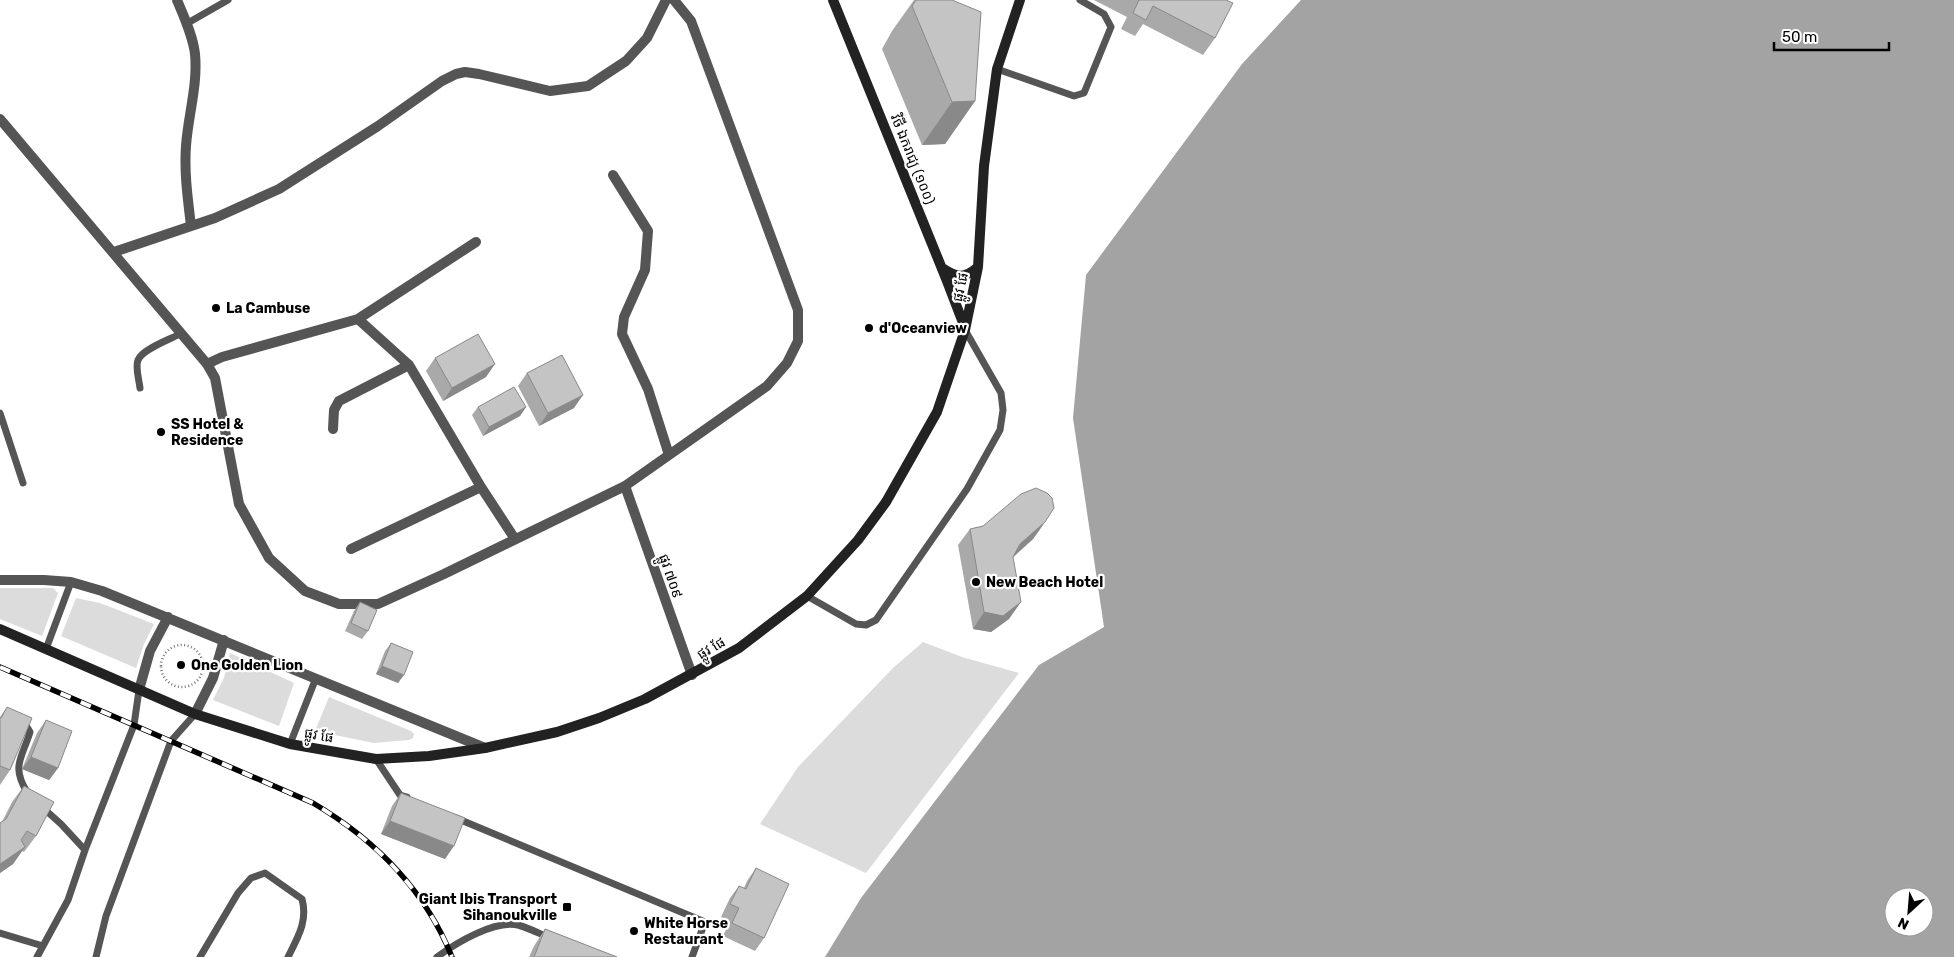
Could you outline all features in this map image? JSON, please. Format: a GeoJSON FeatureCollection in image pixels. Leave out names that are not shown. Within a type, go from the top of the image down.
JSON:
{"type":"FeatureCollection","features":[{"type":"Feature","properties":{"kind":"street"},"geometry":{"type":"LineString","coordinates":[[177,0],[195,54],[193,96],[186,146],[191,226]]}},
{"type":"Feature","properties":{"kind":"street"},"geometry":{"type":"LineString","coordinates":[[114,252],[215,218],[278,189],[456,74],[465,72],[479,74],[550,91],[588,86],[626,61],[647,38],[666,0]]}},
{"type":"Feature","properties":{"kind":"street"},"geometry":{"type":"LineString","coordinates":[[0,119],[207,364],[215,378],[239,504],[269,558],[305,591],[339,604],[378,604],[625,486],[768,386],[787,363],[798,341],[798,310],[695,30],[691,21],[674,0]]}},
{"type":"Feature","properties":{"kind":"street","name":"វិថី ឯករាជ្យ (១០០)"},"geometry":{"type":"LineString","coordinates":[[833,0],[942,268],[965,330]]}},
{"type":"Feature","properties":{"kind":"street","name":"ផ្លូវ ផែ"},"geometry":{"type":"LineString","coordinates":[[0,629],[195,714],[290,744],[376,759],[430,756],[485,748],[557,732],[599,718],[645,699],[739,648],[808,596],[858,540],[891,494],[937,412],[965,330],[978,267],[984,166],[997,69],[1020,0]]}},
{"type":"Feature","properties":{"kind":"street"},"geometry":{"type":"LineString","coordinates":[[613,175],[648,231],[645,270],[624,317],[622,334],[648,389],[669,455]]}},
{"type":"Feature","properties":{"kind":"street"},"geometry":{"type":"LineString","coordinates":[[207,364],[222,357],[358,319],[476,242]]}},
{"type":"Feature","properties":{"kind":"street"},"geometry":{"type":"LineString","coordinates":[[942,268],[951,274],[960,276],[970,275],[978,267]]}},
{"type":"Feature","properties":{"kind":"street"},"geometry":{"type":"LineString","coordinates":[[358,319],[409,365],[481,487],[515,540]]}},
{"type":"Feature","properties":{"kind":"street"},"geometry":{"type":"LineString","coordinates":[[333,429],[334,410],[339,401],[409,365]]}},
{"type":"Feature","properties":{"kind":"street","name":"ផ្លូវ ៧០៩"},"geometry":{"type":"LineString","coordinates":[[625,486],[692,675]]}},
{"type":"Feature","properties":{"kind":"street"},"geometry":{"type":"LineString","coordinates":[[351,549],[481,487]]}},
{"type":"Feature","properties":{"kind":"street"},"geometry":{"type":"LineString","coordinates":[[0,580],[71,582],[102,591],[485,748]]}},
{"type":"Feature","properties":{"kind":"street"},"geometry":{"type":"LineString","coordinates":[[139,690],[150,651],[168,617]]}},
{"type":"Feature","properties":{"kind":"street"},"geometry":{"type":"LineString","coordinates":[[195,714],[213,678],[224,640]]}},
{"type":"Feature","properties":{"kind":"lane"},"geometry":{"type":"LineString","coordinates":[[186,24],[228,0]]}},
{"type":"Feature","properties":{"kind":"lane"},"geometry":{"type":"LineString","coordinates":[[997,69],[1074,96],[1084,93],[1111,27],[1104,14],[1080,0]]}},
{"type":"Feature","properties":{"kind":"lane"},"geometry":{"type":"LineString","coordinates":[[808,596],[856,624],[866,625],[876,620],[966,490],[1000,430],[1004,410],[1001,393],[965,330]]}},
{"type":"Feature","properties":{"kind":"lane"},"geometry":{"type":"LineString","coordinates":[[140,388],[137,360],[142,353],[182,334]]}},
{"type":"Feature","properties":{"kind":"lane"},"geometry":{"type":"LineString","coordinates":[[0,413],[23,483]]}},
{"type":"Feature","properties":{"kind":"lane"},"geometry":{"type":"LineString","coordinates":[[46,649],[71,582]]}},
{"type":"Feature","properties":{"kind":"lane"},"geometry":{"type":"LineString","coordinates":[[290,744],[316,678]]}},
{"type":"Feature","properties":{"kind":"lane"},"geometry":{"type":"LineString","coordinates":[[37,957],[68,900],[134,725],[139,690]]}},
{"type":"Feature","properties":{"kind":"lane"},"geometry":{"type":"LineString","coordinates":[[96,957],[106,916],[171,741],[195,714]]}},
{"type":"Feature","properties":{"kind":"lane"},"geometry":{"type":"LineString","coordinates":[[16,715],[26,723],[30,732],[26,748],[18,764],[20,781],[27,792],[86,850]]}},
{"type":"Feature","properties":{"kind":"lane"},"geometry":{"type":"LineString","coordinates":[[376,759],[400,794],[418,802]]}},
{"type":"Feature","properties":{"kind":"lane"},"geometry":{"type":"LineString","coordinates":[[445,813],[705,922],[692,957]]}},
{"type":"Feature","properties":{"kind":"lane"},"geometry":{"type":"LineString","coordinates":[[200,957],[238,893],[251,878],[265,873],[302,898],[305,912],[299,934],[288,957]]}},
{"type":"Feature","properties":{"kind":"lane"},"geometry":{"type":"LineString","coordinates":[[437,957],[449,948],[492,927],[503,924],[518,925],[560,941]]}},
{"type":"Feature","properties":{"kind":"lane"},"geometry":{"type":"LineString","coordinates":[[0,933],[43,946]]}},
{"type":"Feature","properties":{"kind":"path"},"geometry":{"type":"LineString","coordinates":[[184,644],[197,651],[203,666],[202,673],[197,680],[191,685],[182,687],[174,686],[163,677],[161,661],[169,648],[184,644]]}},
{"type":"Feature","properties":{"kind":"shaded area"},"geometry":{"type":"Polygon","coordinates":[[[1301,0],[1954,0],[1954,957],[825,957],[861,898],[1039,665],[1104,627],[1073,418],[1086,275],[1242,64],[1301,0]]]}},
{"type":"Feature","properties":{"kind":"shaded area"},"geometry":{"type":"Polygon","coordinates":[[[0,588],[53,588],[58,593],[42,636],[0,619],[0,588]]]}},
{"type":"Feature","properties":{"kind":"shaded area"},"geometry":{"type":"Polygon","coordinates":[[[76,598],[100,603],[154,624],[144,644],[136,668],[61,636],[76,598]]]}},
{"type":"Feature","properties":{"kind":"shaded area"},"geometry":{"type":"Polygon","coordinates":[[[923,642],[962,657],[1019,673],[866,873],[760,824],[798,767],[893,668],[923,642]]]}},
{"type":"Feature","properties":{"kind":"shaded area"},"geometry":{"type":"Polygon","coordinates":[[[230,653],[294,683],[279,726],[213,700],[224,678],[230,653]]]}},
{"type":"Feature","properties":{"kind":"shaded area"},"geometry":{"type":"Polygon","coordinates":[[[329,697],[411,731],[414,734],[413,738],[374,743],[315,731],[329,697]]]}},
{"type":"Feature","properties":{"kind":"building"},"geometry":{"type":"Polygon","coordinates":[[[916,0],[952,0],[981,12],[975,101],[952,102],[912,6],[916,0]]]}},
{"type":"Feature","properties":{"kind":"building"},"geometry":{"type":"Polygon","coordinates":[[[1139,0],[1226,0],[1233,3],[1215,38],[1153,6],[1146,20],[1133,13],[1139,0]]]}},
{"type":"Feature","properties":{"kind":"building"},"geometry":{"type":"Polygon","coordinates":[[[478,334],[495,364],[452,388],[435,358],[478,334]]]}},
{"type":"Feature","properties":{"kind":"building"},"geometry":{"type":"Polygon","coordinates":[[[562,355],[583,395],[548,413],[527,373],[562,355]]]}},
{"type":"Feature","properties":{"kind":"building"},"geometry":{"type":"Polygon","coordinates":[[[514,387],[526,407],[489,427],[478,407],[514,387]]]}},
{"type":"Feature","properties":{"kind":"building"},"geometry":{"type":"Polygon","coordinates":[[[1036,488],[1047,493],[1052,498],[1054,508],[1045,522],[1020,544],[1013,557],[1021,602],[1003,616],[984,612],[970,529],[983,526],[1021,494],[1036,488]]]}},
{"type":"Feature","properties":{"kind":"building"},"geometry":{"type":"Polygon","coordinates":[[[360,602],[377,610],[368,631],[351,623],[360,602]]]}},
{"type":"Feature","properties":{"kind":"building"},"geometry":{"type":"Polygon","coordinates":[[[391,643],[413,652],[404,675],[382,666],[391,643]]]}},
{"type":"Feature","properties":{"kind":"building"},"geometry":{"type":"Polygon","coordinates":[[[7,707],[32,718],[10,770],[0,766],[0,718],[7,707]]]}},
{"type":"Feature","properties":{"kind":"building"},"geometry":{"type":"Polygon","coordinates":[[[46,720],[72,731],[58,768],[31,757],[46,720]]]}},
{"type":"Feature","properties":{"kind":"building"},"geometry":{"type":"Polygon","coordinates":[[[24,786],[54,802],[36,836],[27,831],[21,840],[25,847],[0,864],[0,823],[6,819],[24,786]]]}},
{"type":"Feature","properties":{"kind":"building"},"geometry":{"type":"Polygon","coordinates":[[[401,793],[465,818],[454,846],[390,821],[401,793]]]}},
{"type":"Feature","properties":{"kind":"building"},"geometry":{"type":"Polygon","coordinates":[[[756,868],[789,884],[764,938],[732,923],[739,908],[730,904],[739,886],[746,889],[756,868]]]}},
{"type":"Feature","properties":{"kind":"building"},"geometry":{"type":"Polygon","coordinates":[[[545,929],[617,957],[534,957],[545,929]]]}},
{"type":"Feature","properties":{"kind":"railway"},"geometry":{"type":"LineString","coordinates":[[0,667],[313,803],[335,817],[377,850],[412,888],[441,933],[452,957]]}},
{"type":"Feature","properties":{"kind":"place","name":"La Cambuse"},"geometry":{"type":"Point","coordinates":[216,308]}},
{"type":"Feature","properties":{"kind":"place","name":"d'Oceanview"},"geometry":{"type":"Point","coordinates":[869,328]}},
{"type":"Feature","properties":{"kind":"place","name":"SS Hotel & Residence"},"geometry":{"type":"Point","coordinates":[161,432]}},
{"type":"Feature","properties":{"kind":"place","name":"New Beach Hotel"},"geometry":{"type":"Point","coordinates":[976,582]}},
{"type":"Feature","properties":{"kind":"place","name":"One Golden Lion"},"geometry":{"type":"Point","coordinates":[181,665]}},
{"type":"Feature","properties":{"kind":"place","name":"Giant Ibis Transport Sihanoukville"},"geometry":{"type":"Point","coordinates":[567,907]}},
{"type":"Feature","properties":{"kind":"place","name":"White Horse Restaurant"},"geometry":{"type":"Point","coordinates":[634,931]}}]}
